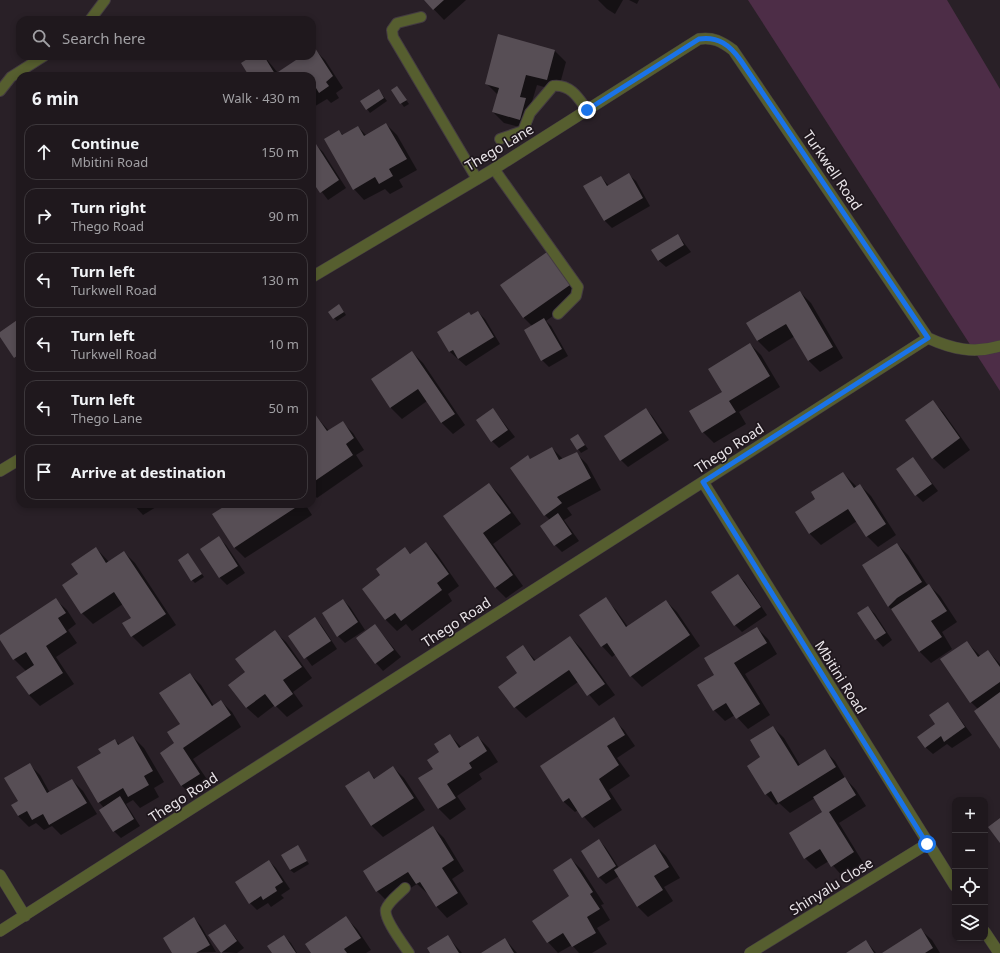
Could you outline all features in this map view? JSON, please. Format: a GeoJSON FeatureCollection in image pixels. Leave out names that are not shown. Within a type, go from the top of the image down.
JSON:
{"type":"FeatureCollection","features":[{"type":"Feature","properties":{"kind":"street","name":"Turkwell Road"},"geometry":{"type":"LineString","coordinates":[[699,39],[709,38],[719,40],[733,50],[928,338]]}},
{"type":"Feature","properties":{"kind":"street","name":"Thego Lane"},"geometry":{"type":"LineString","coordinates":[[316,275],[494,169],[699,39]]}},
{"type":"Feature","properties":{"kind":"street"},"geometry":{"type":"LineString","coordinates":[[928,338],[946,347],[975,351],[1000,346]]}},
{"type":"Feature","properties":{"kind":"street","name":"Thego Road"},"geometry":{"type":"LineString","coordinates":[[0,931],[928,338]]}},
{"type":"Feature","properties":{"kind":"street"},"geometry":{"type":"LineString","coordinates":[[0,471],[16,461]]}},
{"type":"Feature","properties":{"kind":"street","name":"Mbitini Road"},"geometry":{"type":"LineString","coordinates":[[703,482],[927,844],[952,882]]}},
{"type":"Feature","properties":{"kind":"street","name":"Shinyalu Close"},"geometry":{"type":"LineString","coordinates":[[750,953],[927,844]]}},
{"type":"Feature","properties":{"kind":"street"},"geometry":{"type":"LineString","coordinates":[[0,875],[25,916]]}},
{"type":"Feature","properties":{"kind":"street"},"geometry":{"type":"LineString","coordinates":[[988,936],[999,953]]}},
{"type":"Feature","properties":{"kind":"lane"},"geometry":{"type":"LineString","coordinates":[[93,16],[105,0]]}},
{"type":"Feature","properties":{"kind":"lane"},"geometry":{"type":"LineString","coordinates":[[421,17],[397,23],[392,30],[393,37],[477,178]]}},
{"type":"Feature","properties":{"kind":"lane"},"geometry":{"type":"LineString","coordinates":[[19,72],[38,60]]}},
{"type":"Feature","properties":{"kind":"lane"},"geometry":{"type":"LineString","coordinates":[[0,91],[11,77],[16,74]]}},
{"type":"Feature","properties":{"kind":"lane"},"geometry":{"type":"LineString","coordinates":[[500,139],[523,131],[530,113],[553,86],[560,85],[568,87],[587,110]]}},
{"type":"Feature","properties":{"kind":"lane"},"geometry":{"type":"LineString","coordinates":[[494,169],[578,287],[576,296],[558,314]]}},
{"type":"Feature","properties":{"kind":"lane"},"geometry":{"type":"LineString","coordinates":[[405,888],[389,903],[385,910],[386,917],[409,953]]}},
{"type":"Feature","properties":{"kind":"shaded area"},"geometry":{"type":"Polygon","coordinates":[[[748,0],[947,0],[1000,89],[1000,391],[748,0]]]}},
{"type":"Feature","properties":{"kind":"building"},"geometry":{"type":"Polygon","coordinates":[[[424,0],[444,0],[433,10],[424,0]]]}},
{"type":"Feature","properties":{"kind":"building"},"geometry":{"type":"Polygon","coordinates":[[[498,34],[555,50],[547,80],[526,75],[520,97],[526,98],[520,120],[492,112],[499,88],[485,84],[498,34]]]}},
{"type":"Feature","properties":{"kind":"building"},"geometry":{"type":"Polygon","coordinates":[[[316,50],[333,76],[326,82],[329,86],[319,93],[316,88],[316,72],[278,72],[296,60],[316,60],[316,50]]]}},
{"type":"Feature","properties":{"kind":"building"},"geometry":{"type":"Polygon","coordinates":[[[246,60],[266,60],[274,72],[247,72],[241,63],[246,60]]]}},
{"type":"Feature","properties":{"kind":"building"},"geometry":{"type":"Polygon","coordinates":[[[397,86],[407,100],[400,104],[391,90],[397,86]]]}},
{"type":"Feature","properties":{"kind":"building"},"geometry":{"type":"Polygon","coordinates":[[[379,89],[384,98],[366,110],[360,101],[379,89]]]}},
{"type":"Feature","properties":{"kind":"building"},"geometry":{"type":"Polygon","coordinates":[[[386,123],[407,159],[389,169],[393,176],[379,184],[375,177],[353,190],[324,139],[339,130],[342,135],[358,126],[364,136],[386,123]]]}},
{"type":"Feature","properties":{"kind":"building"},"geometry":{"type":"Polygon","coordinates":[[[316,144],[339,180],[320,193],[316,187],[316,144]]]}},
{"type":"Feature","properties":{"kind":"building"},"geometry":{"type":"Polygon","coordinates":[[[629,173],[643,198],[604,221],[583,186],[601,176],[607,186],[629,173]]]}},
{"type":"Feature","properties":{"kind":"building"},"geometry":{"type":"Polygon","coordinates":[[[678,234],[684,245],[658,261],[651,250],[678,234]]]}},
{"type":"Feature","properties":{"kind":"building"},"geometry":{"type":"Polygon","coordinates":[[[547,252],[570,285],[523,318],[500,285],[547,252]]]}},
{"type":"Feature","properties":{"kind":"building"},"geometry":{"type":"Polygon","coordinates":[[[800,291],[833,347],[808,361],[786,324],[757,341],[746,323],[800,291]]]}},
{"type":"Feature","properties":{"kind":"building"},"geometry":{"type":"Polygon","coordinates":[[[339,304],[344,312],[333,319],[328,312],[339,304]]]}},
{"type":"Feature","properties":{"kind":"building"},"geometry":{"type":"Polygon","coordinates":[[[478,311],[494,337],[458,359],[453,350],[449,352],[437,332],[469,312],[471,315],[478,311]]]}},
{"type":"Feature","properties":{"kind":"building"},"geometry":{"type":"Polygon","coordinates":[[[544,318],[562,349],[541,361],[524,330],[544,318]]]}},
{"type":"Feature","properties":{"kind":"building"},"geometry":{"type":"Polygon","coordinates":[[[16,321],[16,357],[14,358],[0,337],[0,332],[16,321]]]}},
{"type":"Feature","properties":{"kind":"building"},"geometry":{"type":"Polygon","coordinates":[[[750,343],[770,376],[729,401],[736,412],[702,433],[689,411],[722,392],[708,369],[750,343]]]}},
{"type":"Feature","properties":{"kind":"building"},"geometry":{"type":"Polygon","coordinates":[[[412,351],[455,414],[441,423],[418,389],[390,408],[371,379],[412,351]]]}},
{"type":"Feature","properties":{"kind":"building"},"geometry":{"type":"Polygon","coordinates":[[[933,400],[960,438],[932,459],[905,420],[933,400]]]}},
{"type":"Feature","properties":{"kind":"building"},"geometry":{"type":"Polygon","coordinates":[[[493,408],[508,430],[491,442],[476,420],[493,408]]]}},
{"type":"Feature","properties":{"kind":"building"},"geometry":{"type":"Polygon","coordinates":[[[646,408],[662,433],[620,461],[604,436],[646,408]]]}},
{"type":"Feature","properties":{"kind":"building"},"geometry":{"type":"Polygon","coordinates":[[[316,415],[327,431],[343,421],[354,438],[346,444],[353,455],[316,480],[316,415]]]}},
{"type":"Feature","properties":{"kind":"building"},"geometry":{"type":"Polygon","coordinates":[[[578,434],[585,445],[577,450],[570,439],[578,434]]]}},
{"type":"Feature","properties":{"kind":"building"},"geometry":{"type":"Polygon","coordinates":[[[552,447],[559,460],[577,452],[591,478],[557,497],[562,503],[544,516],[510,468],[528,455],[530,459],[552,447]]]}},
{"type":"Feature","properties":{"kind":"building"},"geometry":{"type":"Polygon","coordinates":[[[913,457],[932,484],[915,496],[896,469],[913,457]]]}},
{"type":"Feature","properties":{"kind":"building"},"geometry":{"type":"Polygon","coordinates":[[[843,472],[854,488],[860,484],[886,524],[866,537],[848,509],[809,534],[795,512],[815,499],[811,492],[843,472]]]}},
{"type":"Feature","properties":{"kind":"building"},"geometry":{"type":"Polygon","coordinates":[[[489,483],[511,513],[483,533],[513,575],[495,588],[443,516],[489,483]]]}},
{"type":"Feature","properties":{"kind":"building"},"geometry":{"type":"Polygon","coordinates":[[[222,508],[295,508],[234,548],[212,514],[222,508]]]}},
{"type":"Feature","properties":{"kind":"building"},"geometry":{"type":"Polygon","coordinates":[[[558,513],[572,534],[554,546],[540,526],[558,513]]]}},
{"type":"Feature","properties":{"kind":"building"},"geometry":{"type":"Polygon","coordinates":[[[219,536],[238,566],[219,578],[200,549],[219,536]]]}},
{"type":"Feature","properties":{"kind":"building"},"geometry":{"type":"Polygon","coordinates":[[[426,542],[449,574],[437,583],[442,590],[401,621],[395,613],[385,620],[362,589],[380,575],[376,569],[405,547],[410,554],[426,542]]]}},
{"type":"Feature","properties":{"kind":"building"},"geometry":{"type":"Polygon","coordinates":[[[897,543],[922,582],[897,598],[888,607],[862,565],[897,543]]]}},
{"type":"Feature","properties":{"kind":"building"},"geometry":{"type":"Polygon","coordinates":[[[96,547],[106,563],[124,551],[166,614],[131,637],[122,623],[131,618],[114,592],[81,614],[62,585],[78,574],[71,564],[96,547]]]}},
{"type":"Feature","properties":{"kind":"building"},"geometry":{"type":"Polygon","coordinates":[[[188,553],[202,574],[191,581],[178,560],[188,553]]]}},
{"type":"Feature","properties":{"kind":"building"},"geometry":{"type":"Polygon","coordinates":[[[738,574],[761,607],[734,626],[711,592],[738,574]]]}},
{"type":"Feature","properties":{"kind":"building"},"geometry":{"type":"Polygon","coordinates":[[[929,584],[947,611],[931,621],[942,637],[919,652],[891,609],[929,584]]]}},
{"type":"Feature","properties":{"kind":"building"},"geometry":{"type":"Polygon","coordinates":[[[606,597],[626,627],[666,600],[690,635],[630,677],[607,643],[601,647],[579,615],[606,597]]]}},
{"type":"Feature","properties":{"kind":"building"},"geometry":{"type":"Polygon","coordinates":[[[56,598],[66,613],[58,618],[67,632],[46,646],[63,673],[29,695],[16,677],[34,665],[26,652],[13,660],[0,640],[0,635],[56,598]]]}},
{"type":"Feature","properties":{"kind":"building"},"geometry":{"type":"Polygon","coordinates":[[[343,599],[358,622],[337,637],[322,613],[343,599]]]}},
{"type":"Feature","properties":{"kind":"building"},"geometry":{"type":"Polygon","coordinates":[[[868,606],[886,633],[875,640],[857,613],[868,606]]]}},
{"type":"Feature","properties":{"kind":"building"},"geometry":{"type":"Polygon","coordinates":[[[315,617],[331,641],[304,659],[288,636],[315,617]]]}},
{"type":"Feature","properties":{"kind":"building"},"geometry":{"type":"Polygon","coordinates":[[[375,624],[394,650],[375,664],[356,638],[375,624]]]}},
{"type":"Feature","properties":{"kind":"building"},"geometry":{"type":"Polygon","coordinates":[[[757,627],[767,643],[734,663],[760,704],[736,719],[726,703],[713,711],[697,685],[714,675],[704,658],[757,627]]]}},
{"type":"Feature","properties":{"kind":"building"},"geometry":{"type":"Polygon","coordinates":[[[275,630],[302,667],[283,680],[293,694],[275,707],[265,694],[246,708],[228,685],[245,672],[235,659],[275,630]]]}},
{"type":"Feature","properties":{"kind":"building"},"geometry":{"type":"Polygon","coordinates":[[[570,636],[605,684],[587,696],[569,670],[514,708],[498,687],[517,673],[506,657],[523,645],[534,661],[570,636]]]}},
{"type":"Feature","properties":{"kind":"building"},"geometry":{"type":"Polygon","coordinates":[[[967,641],[978,657],[988,650],[1000,667],[1000,682],[970,703],[940,659],[967,641]]]}},
{"type":"Feature","properties":{"kind":"building"},"geometry":{"type":"Polygon","coordinates":[[[190,673],[212,706],[221,700],[231,715],[183,748],[200,774],[181,786],[160,753],[174,743],[167,732],[180,724],[159,693],[190,673]]]}},
{"type":"Feature","properties":{"kind":"building"},"geometry":{"type":"Polygon","coordinates":[[[1000,692],[1000,749],[974,711],[1000,692]]]}},
{"type":"Feature","properties":{"kind":"building"},"geometry":{"type":"Polygon","coordinates":[[[948,702],[965,727],[944,742],[941,736],[925,748],[917,737],[935,724],[929,715],[948,702]]]}},
{"type":"Feature","properties":{"kind":"building"},"geometry":{"type":"Polygon","coordinates":[[[614,717],[625,735],[607,746],[619,765],[599,779],[611,799],[582,818],[569,798],[563,802],[540,766],[614,717]]]}},
{"type":"Feature","properties":{"kind":"building"},"geometry":{"type":"Polygon","coordinates":[[[773,726],[798,766],[825,749],[836,767],[778,803],[771,791],[765,795],[747,766],[760,757],[750,740],[773,726]]]}},
{"type":"Feature","properties":{"kind":"building"},"geometry":{"type":"Polygon","coordinates":[[[450,734],[459,748],[478,736],[487,751],[469,763],[472,768],[447,784],[456,798],[438,809],[418,778],[433,769],[427,760],[439,752],[434,744],[450,734]]]}},
{"type":"Feature","properties":{"kind":"building"},"geometry":{"type":"Polygon","coordinates":[[[133,736],[153,771],[144,776],[149,785],[128,797],[123,788],[98,803],[77,767],[101,753],[98,749],[115,739],[118,745],[133,736]]]}},
{"type":"Feature","properties":{"kind":"building"},"geometry":{"type":"Polygon","coordinates":[[[30,763],[47,793],[72,779],[87,803],[49,825],[43,814],[32,820],[27,811],[18,816],[11,805],[18,801],[4,778],[30,763]]]}},
{"type":"Feature","properties":{"kind":"building"},"geometry":{"type":"Polygon","coordinates":[[[393,766],[414,798],[371,826],[345,786],[369,771],[374,779],[393,766]]]}},
{"type":"Feature","properties":{"kind":"building"},"geometry":{"type":"Polygon","coordinates":[[[845,777],[856,795],[829,812],[854,852],[831,867],[820,849],[804,859],[789,833],[822,812],[813,797],[845,777]]]}},
{"type":"Feature","properties":{"kind":"building"},"geometry":{"type":"Polygon","coordinates":[[[120,796],[134,819],[113,832],[99,810],[120,796]]]}},
{"type":"Feature","properties":{"kind":"building"},"geometry":{"type":"Polygon","coordinates":[[[1000,818],[1000,843],[988,827],[1000,818]]]}},
{"type":"Feature","properties":{"kind":"building"},"geometry":{"type":"Polygon","coordinates":[[[433,826],[454,860],[442,868],[458,893],[436,907],[420,882],[416,884],[408,872],[376,892],[363,871],[433,826]]]}},
{"type":"Feature","properties":{"kind":"building"},"geometry":{"type":"Polygon","coordinates":[[[599,839],[616,866],[598,878],[581,851],[599,839]]]}},
{"type":"Feature","properties":{"kind":"building"},"geometry":{"type":"Polygon","coordinates":[[[655,844],[669,867],[654,876],[663,890],[637,907],[614,870],[655,844]]]}},
{"type":"Feature","properties":{"kind":"building"},"geometry":{"type":"Polygon","coordinates":[[[298,845],[307,861],[290,870],[281,855],[298,845]]]}},
{"type":"Feature","properties":{"kind":"building"},"geometry":{"type":"Polygon","coordinates":[[[571,858],[593,892],[590,894],[600,909],[587,917],[596,933],[572,947],[563,933],[547,943],[532,921],[569,896],[553,870],[571,858]]]}},
{"type":"Feature","properties":{"kind":"building"},"geometry":{"type":"Polygon","coordinates":[[[269,860],[283,882],[275,887],[277,891],[263,900],[261,896],[249,904],[235,882],[269,860]]]}},
{"type":"Feature","properties":{"kind":"building"},"geometry":{"type":"Polygon","coordinates":[[[346,916],[361,938],[344,949],[347,953],[311,953],[305,944],[346,916]]]}},
{"type":"Feature","properties":{"kind":"building"},"geometry":{"type":"Polygon","coordinates":[[[194,917],[210,945],[196,953],[172,953],[163,938],[194,917]]]}},
{"type":"Feature","properties":{"kind":"building"},"geometry":{"type":"Polygon","coordinates":[[[225,924],[237,941],[221,953],[208,935],[225,924]]]}},
{"type":"Feature","properties":{"kind":"building"},"geometry":{"type":"Polygon","coordinates":[[[921,928],[933,948],[925,953],[882,953],[921,928]]]}},
{"type":"Feature","properties":{"kind":"building"},"geometry":{"type":"Polygon","coordinates":[[[284,935],[296,953],[272,953],[267,946],[284,935]]]}},
{"type":"Feature","properties":{"kind":"building"},"geometry":{"type":"Polygon","coordinates":[[[448,935],[459,953],[430,953],[427,948],[448,935]]]}},
{"type":"Feature","properties":{"kind":"building"},"geometry":{"type":"Polygon","coordinates":[[[505,938],[514,953],[481,953],[505,938]]]}},
{"type":"Feature","properties":{"kind":"building"},"geometry":{"type":"Polygon","coordinates":[[[866,940],[874,953],[846,953],[866,940]]]}},
{"type":"Feature","properties":{"kind":"route"},"geometry":{"type":"LineString","coordinates":[[587,110],[699,39],[709,38],[719,40],[733,50],[741,61],[928,338],[703,482],[927,844]]}}]}
